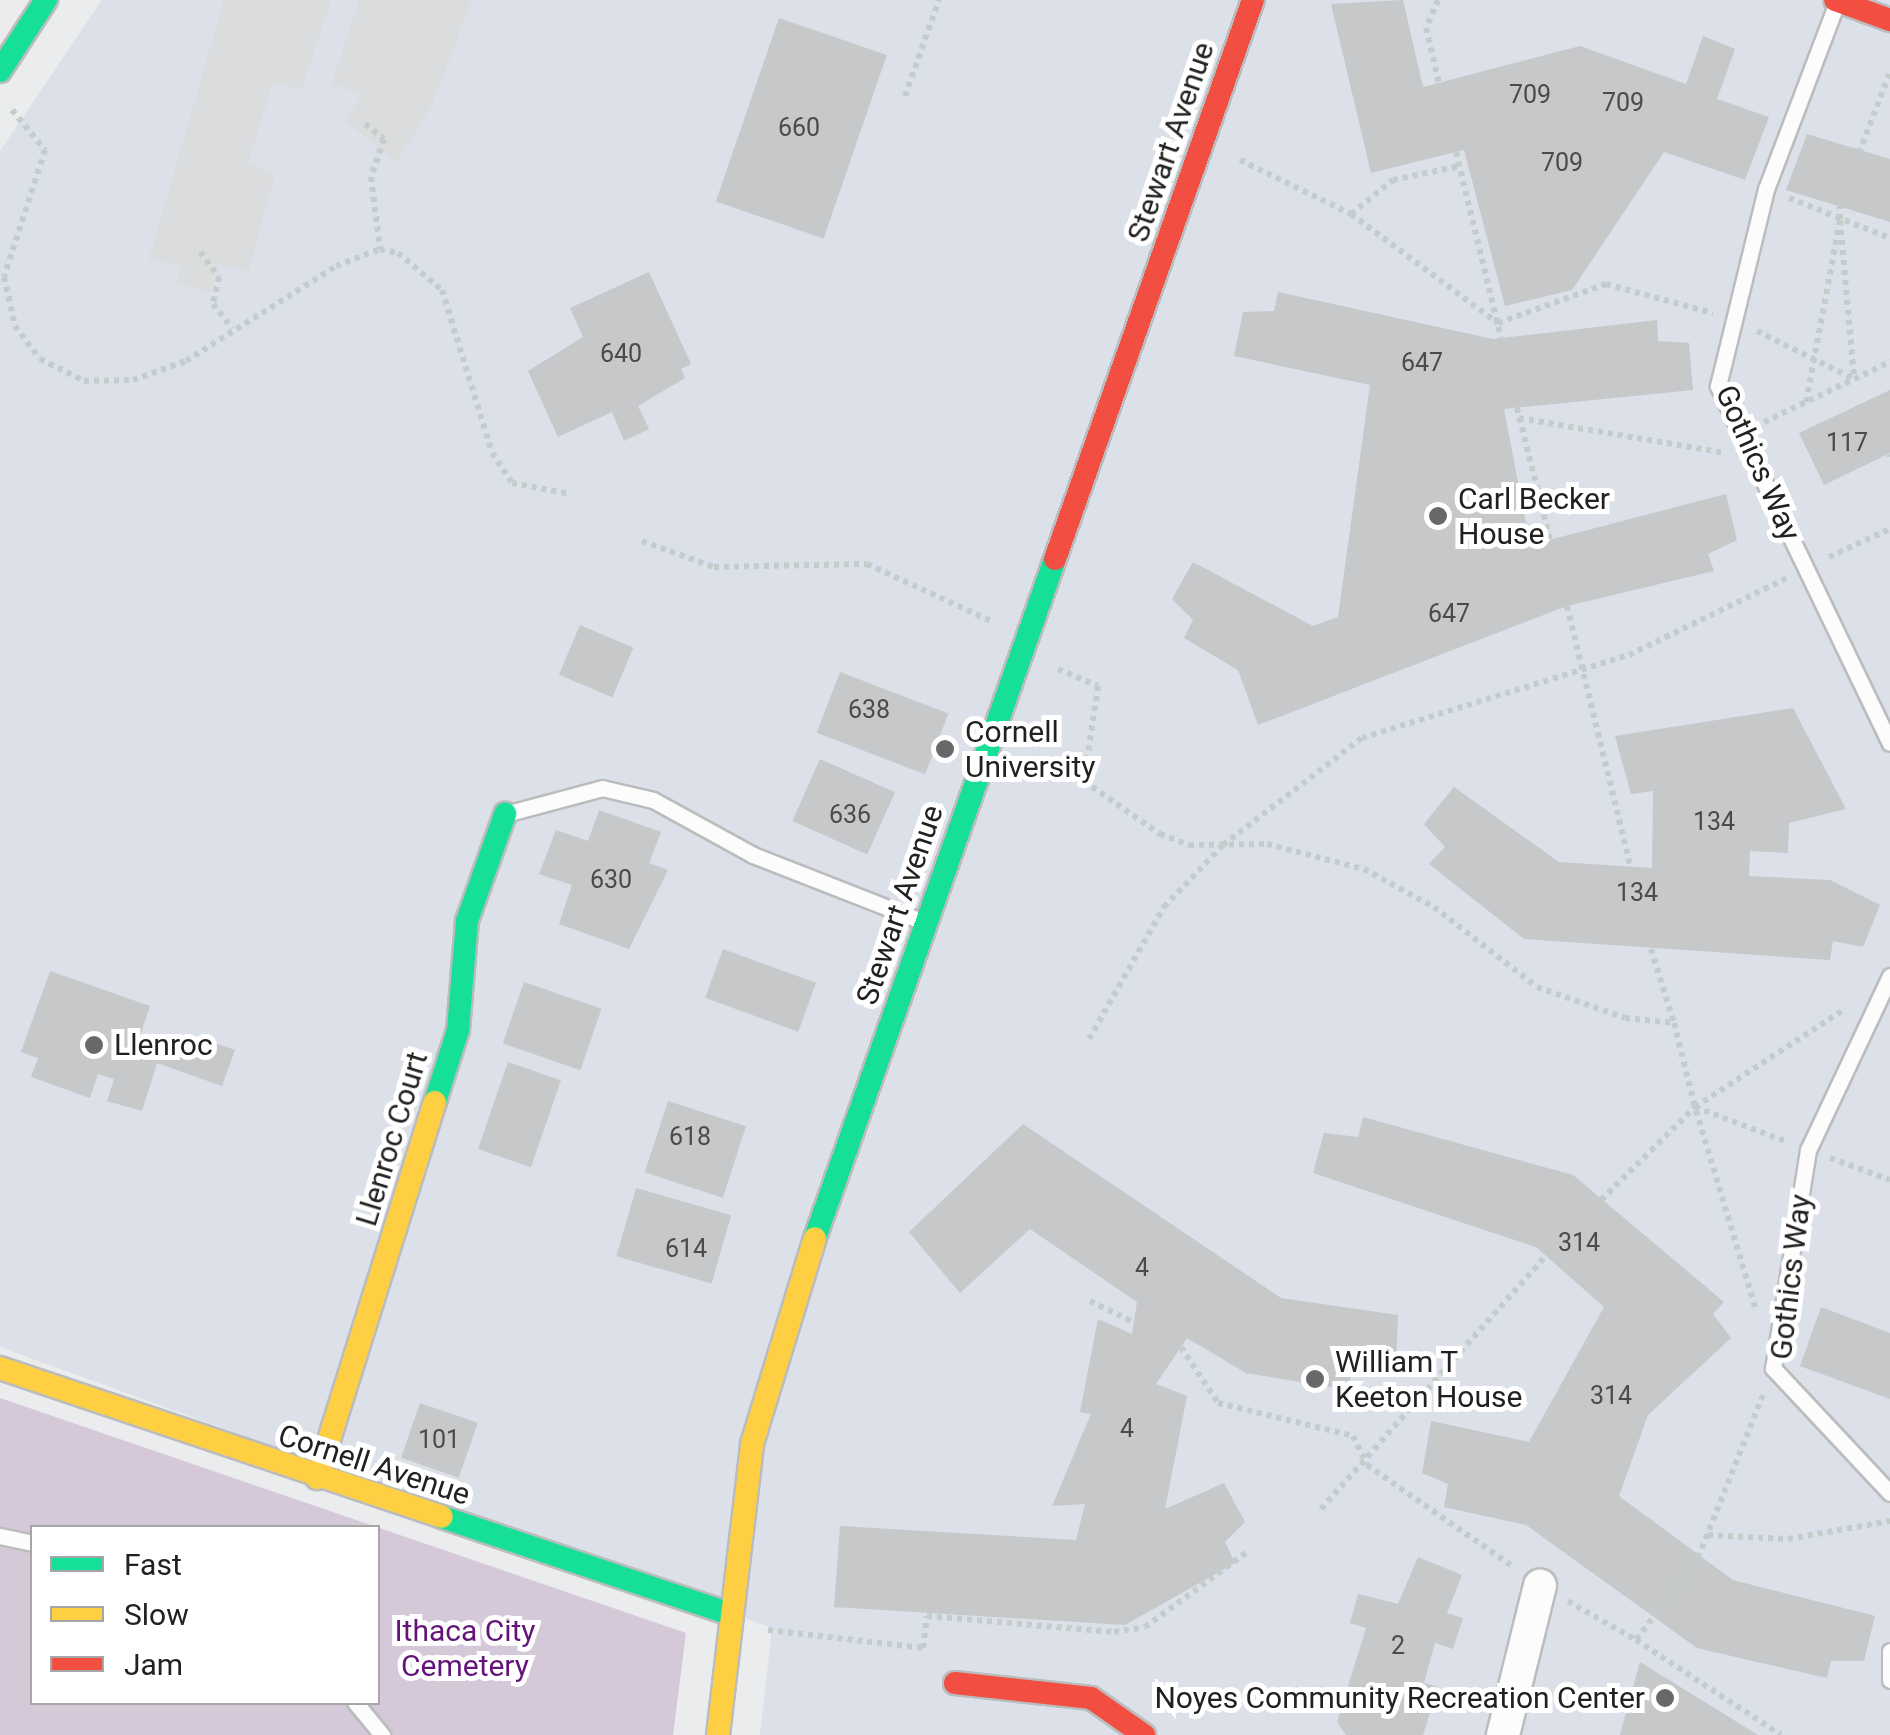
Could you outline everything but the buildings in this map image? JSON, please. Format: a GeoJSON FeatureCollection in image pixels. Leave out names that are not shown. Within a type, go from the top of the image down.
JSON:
{"type":"FeatureCollection","features":[{"type":"Feature","properties":{"kind":"street"},"geometry":{"type":"LineString","coordinates":[[0,71],[46,0]]}},
{"type":"Feature","properties":{"kind":"street","name":"Stewart Avenue"},"geometry":{"type":"LineString","coordinates":[[718,1735],[752,1444],[775,1354],[1253,0]]}},
{"type":"Feature","properties":{"kind":"street"},"geometry":{"type":"LineString","coordinates":[[1836,1],[1890,20]]}},
{"type":"Feature","properties":{"kind":"street","name":"Llenroc Court"},"geometry":{"type":"LineString","coordinates":[[317,1478],[458,1030],[468,920],[505,814]]}},
{"type":"Feature","properties":{"kind":"street","name":"Cornell Avenue"},"geometry":{"type":"LineString","coordinates":[[0,1368],[317,1478],[730,1614]]}},
{"type":"Feature","properties":{"kind":"street"},"geometry":{"type":"LineString","coordinates":[[1503,1735],[1540,1586]]}},
{"type":"Feature","properties":{"kind":"street"},"geometry":{"type":"LineString","coordinates":[[955,1682],[1091,1698],[1144,1735]]}},
{"type":"Feature","properties":{"kind":"lane","name":"Gothics Way"},"geometry":{"type":"LineString","coordinates":[[1836,1],[1766,189],[1730,318],[1718,380],[1890,743]]}},
{"type":"Feature","properties":{"kind":"lane"},"geometry":{"type":"LineString","coordinates":[[505,814],[602,788],[653,800],[753,855],[926,923]]}},
{"type":"Feature","properties":{"kind":"lane","name":"Gothics Way"},"geometry":{"type":"LineString","coordinates":[[1889,979],[1808,1150],[1773,1368],[1890,1494]]}},
{"type":"Feature","properties":{"kind":"lane"},"geometry":{"type":"LineString","coordinates":[[0,1536],[30,1542]]}},
{"type":"Feature","properties":{"kind":"lane"},"geometry":{"type":"LineString","coordinates":[[1890,1651],[1890,1680]]}},
{"type":"Feature","properties":{"kind":"lane"},"geometry":{"type":"LineString","coordinates":[[357,1705],[382,1735]]}},
{"type":"Feature","properties":{"kind":"path"},"geometry":{"type":"LineString","coordinates":[[905,96],[939,0]]}},
{"type":"Feature","properties":{"kind":"path"},"geometry":{"type":"LineString","coordinates":[[1438,0],[1426,28],[1439,82]]}},
{"type":"Feature","properties":{"kind":"path"},"geometry":{"type":"LineString","coordinates":[[1859,153],[1890,72]]}},
{"type":"Feature","properties":{"kind":"path"},"geometry":{"type":"LineString","coordinates":[[0,102],[29,122],[45,150],[4,277],[15,326],[40,358],[84,381],[133,380],[186,361],[232,328],[380,249]]}},
{"type":"Feature","properties":{"kind":"path"},"geometry":{"type":"LineString","coordinates":[[365,124],[384,139],[371,177],[380,249]]}},
{"type":"Feature","properties":{"kind":"path"},"geometry":{"type":"LineString","coordinates":[[1203,141],[1351,214],[1498,323]]}},
{"type":"Feature","properties":{"kind":"path"},"geometry":{"type":"LineString","coordinates":[[1456,152],[1501,338]]}},
{"type":"Feature","properties":{"kind":"path"},"geometry":{"type":"LineString","coordinates":[[1351,214],[1393,180],[1460,166]]}},
{"type":"Feature","properties":{"kind":"path"},"geometry":{"type":"LineString","coordinates":[[1766,189],[1890,238]]}},
{"type":"Feature","properties":{"kind":"path"},"geometry":{"type":"LineString","coordinates":[[1840,204],[1854,379]]}},
{"type":"Feature","properties":{"kind":"path"},"geometry":{"type":"LineString","coordinates":[[1806,402],[1840,220]]}},
{"type":"Feature","properties":{"kind":"path"},"geometry":{"type":"LineString","coordinates":[[380,249],[417,264],[442,290],[492,453],[512,483],[570,494]]}},
{"type":"Feature","properties":{"kind":"path"},"geometry":{"type":"LineString","coordinates":[[200,252],[219,276],[213,304],[232,328]]}},
{"type":"Feature","properties":{"kind":"path"},"geometry":{"type":"LineString","coordinates":[[1498,323],[1606,284],[1730,318],[1854,379]]}},
{"type":"Feature","properties":{"kind":"path"},"geometry":{"type":"LineString","coordinates":[[1740,433],[1890,362]]}},
{"type":"Feature","properties":{"kind":"path"},"geometry":{"type":"LineString","coordinates":[[1517,408],[1550,539]]}},
{"type":"Feature","properties":{"kind":"path"},"geometry":{"type":"LineString","coordinates":[[1519,418],[1752,458]]}},
{"type":"Feature","properties":{"kind":"path"},"geometry":{"type":"LineString","coordinates":[[1857,544],[1890,528]]}},
{"type":"Feature","properties":{"kind":"path"},"geometry":{"type":"LineString","coordinates":[[642,541],[714,567],[867,564],[994,623]]}},
{"type":"Feature","properties":{"kind":"path"},"geometry":{"type":"LineString","coordinates":[[1088,1039],[1151,925],[1223,845],[1372,732],[1584,670],[1806,568]]}},
{"type":"Feature","properties":{"kind":"path"},"geometry":{"type":"LineString","coordinates":[[1567,606],[1631,868]]}},
{"type":"Feature","properties":{"kind":"path"},"geometry":{"type":"LineString","coordinates":[[1057,669],[1098,686],[1084,781],[1160,834],[1223,845],[1267,844],[1364,869],[1434,907],[1537,986],[1625,1018],[1674,1023]]}},
{"type":"Feature","properties":{"kind":"path"},"geometry":{"type":"LineString","coordinates":[[1651,949],[1756,1312]]}},
{"type":"Feature","properties":{"kind":"path"},"geometry":{"type":"LineString","coordinates":[[1601,1200],[1695,1108],[1889,979]]}},
{"type":"Feature","properties":{"kind":"path"},"geometry":{"type":"LineString","coordinates":[[1695,1108],[1890,1180]]}},
{"type":"Feature","properties":{"kind":"path"},"geometry":{"type":"LineString","coordinates":[[1321,1509],[1367,1465],[1471,1331],[1546,1256]]}},
{"type":"Feature","properties":{"kind":"path"},"geometry":{"type":"LineString","coordinates":[[1090,1301],[1134,1322]]}},
{"type":"Feature","properties":{"kind":"path"},"geometry":{"type":"LineString","coordinates":[[1181,1347],[1218,1403],[1353,1436],[1367,1465],[1540,1586],[1636,1640],[1781,1735]]}},
{"type":"Feature","properties":{"kind":"path"},"geometry":{"type":"LineString","coordinates":[[1636,1640],[1707,1536],[1773,1368]]}},
{"type":"Feature","properties":{"kind":"path"},"geometry":{"type":"LineString","coordinates":[[1707,1536],[1788,1539],[1890,1521]]}},
{"type":"Feature","properties":{"kind":"path"},"geometry":{"type":"LineString","coordinates":[[774,1631],[923,1648],[927,1616],[1145,1627],[1246,1552]]}},
{"type":"Feature","properties":{"kind":"shaded area","name":"Cornell University"},"geometry":{"type":"Polygon","coordinates":[[[102,0],[1890,0],[1890,1735],[760,1735],[772,1628],[0,1347],[0,151],[102,0]]]}},
{"type":"Feature","properties":{"kind":"shaded area"},"geometry":{"type":"Polygon","coordinates":[[[224,0],[331,0],[301,90],[273,82],[248,163],[275,174],[249,271],[219,265],[210,292],[176,284],[181,267],[149,259],[224,0]]]}},
{"type":"Feature","properties":{"kind":"shaded area"},"geometry":{"type":"Polygon","coordinates":[[[359,0],[472,0],[431,107],[397,162],[345,121],[362,94],[332,84],[359,0]]]}},
{"type":"Feature","properties":{"kind":"green space","name":"Ithaca City Cemetery"},"geometry":{"type":"Polygon","coordinates":[[[0,1398],[371,1525],[30,1525],[30,1705],[380,1705],[380,1528],[686,1633],[673,1735],[0,1735],[0,1398]]]}},
{"type":"Feature","properties":{"kind":"traffic: fast"},"geometry":{"type":"LineString","coordinates":[[0,71],[46,0]]}},
{"type":"Feature","properties":{"kind":"traffic: fast"},"geometry":{"type":"LineString","coordinates":[[815,1238],[1055,559]]}},
{"type":"Feature","properties":{"kind":"traffic: fast"},"geometry":{"type":"LineString","coordinates":[[435,1102],[458,1030],[467,921],[505,814]]}},
{"type":"Feature","properties":{"kind":"traffic: fast"},"geometry":{"type":"LineString","coordinates":[[442,1517],[730,1614]]}},
{"type":"Feature","properties":{"kind":"traffic: slow"},"geometry":{"type":"LineString","coordinates":[[317,1478],[435,1102]]}},
{"type":"Feature","properties":{"kind":"traffic: slow"},"geometry":{"type":"LineString","coordinates":[[718,1735],[752,1444],[815,1238]]}},
{"type":"Feature","properties":{"kind":"traffic: slow"},"geometry":{"type":"LineString","coordinates":[[0,1368],[442,1517]]}},
{"type":"Feature","properties":{"kind":"traffic: jam"},"geometry":{"type":"LineString","coordinates":[[1055,559],[1253,0]]}},
{"type":"Feature","properties":{"kind":"traffic: jam"},"geometry":{"type":"LineString","coordinates":[[1835,0],[1890,20]]}},
{"type":"Feature","properties":{"kind":"traffic: jam"},"geometry":{"type":"LineString","coordinates":[[955,1683],[1091,1698],[1144,1735]]}},
{"type":"Feature","properties":{"kind":"place","name":"Carl Becker House"},"geometry":{"type":"Point","coordinates":[1438,516]}},
{"type":"Feature","properties":{"kind":"place","name":"Cornell University"},"geometry":{"type":"Point","coordinates":[945,749]}},
{"type":"Feature","properties":{"kind":"place","name":"Llenroc"},"geometry":{"type":"Point","coordinates":[94,1045]}},
{"type":"Feature","properties":{"kind":"place","name":"William T Keeton House"},"geometry":{"type":"Point","coordinates":[1315,1379]}},
{"type":"Feature","properties":{"kind":"place","name":"Noyes Community Recreation Center"},"geometry":{"type":"Point","coordinates":[1665,1698]}}]}
